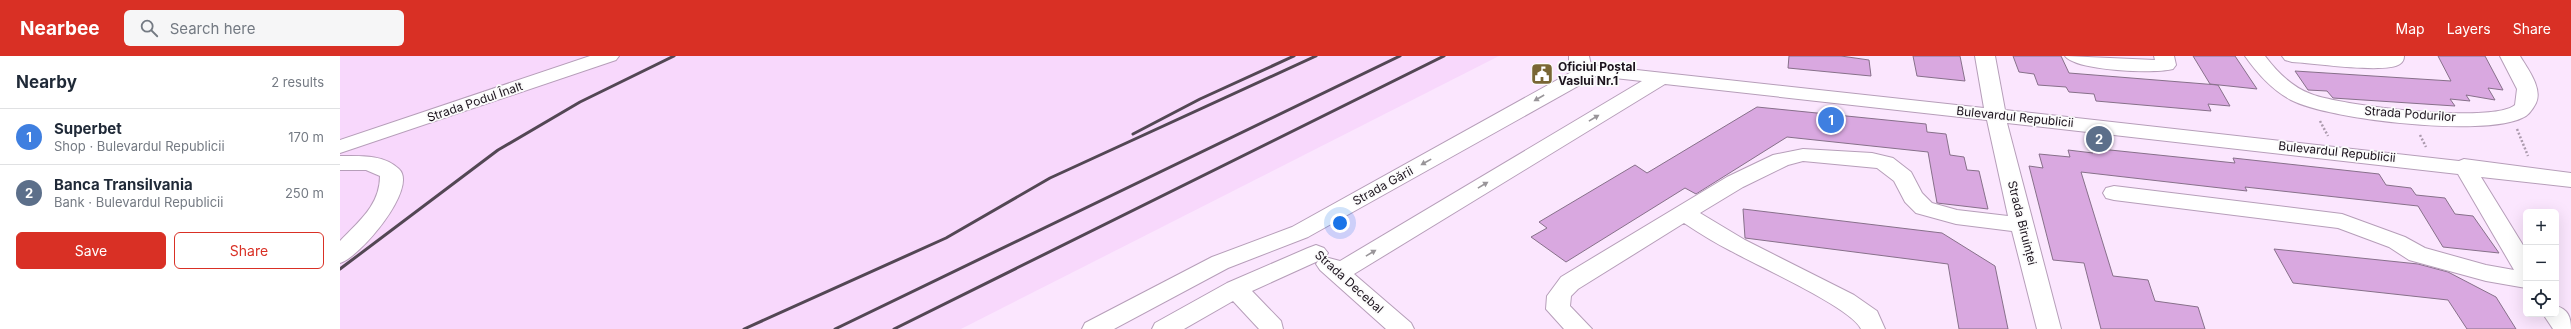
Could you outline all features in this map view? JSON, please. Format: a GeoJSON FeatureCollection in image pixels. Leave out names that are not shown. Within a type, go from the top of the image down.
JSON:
{"type":"FeatureCollection","features":[{"type":"Feature","properties":{"kind":"street","name":"Strada Podul Înalt"},"geometry":{"type":"LineString","coordinates":[[340,147],[609,56]]}},
{"type":"Feature","properties":{"kind":"street","name":"Strada Biruinței"},"geometry":{"type":"LineString","coordinates":[[1985,56],[1996,116],[2022,225],[2050,329]]}},
{"type":"Feature","properties":{"kind":"street"},"geometry":{"type":"LineString","coordinates":[[2075,56],[2084,60],[2158,66],[2166,65],[2164,56]]}},
{"type":"Feature","properties":{"kind":"street","name":"Strada Podurilor"},"geometry":{"type":"LineString","coordinates":[[2255,56],[2284,88],[2305,99],[2330,107],[2410,115],[2490,118],[2514,115],[2524,107],[2528,95],[2524,81],[2510,56]]}},
{"type":"Feature","properties":{"kind":"street"},"geometry":{"type":"LineString","coordinates":[[2292,56],[2384,63],[2394,60],[2394,56]]}},
{"type":"Feature","properties":{"kind":"street","name":"Bulevardul Republicii"},"geometry":{"type":"LineString","coordinates":[[1582,64],[1606,70],[1996,116],[2568,178]]}},
{"type":"Feature","properties":{"kind":"street","name":"Strada Gării"},"geometry":{"type":"LineString","coordinates":[[1094,329],[1223,260],[1262,243],[1300,232],[1582,64]]}},
{"type":"Feature","properties":{"kind":"street"},"geometry":{"type":"LineString","coordinates":[[1338,273],[1662,77]]}},
{"type":"Feature","properties":{"kind":"street"},"geometry":{"type":"LineString","coordinates":[[1580,329],[1558,309],[1557,300],[1562,289],[1573,280],[1685,214],[1735,182],[1781,160],[1803,156],[1872,158],[1885,163],[1903,177],[1913,198],[1924,208],[1936,213],[2022,225]]}},
{"type":"Feature","properties":{"kind":"street"},"geometry":{"type":"LineString","coordinates":[[340,163],[370,163],[391,173],[391,191],[375,218],[340,255]]}},
{"type":"Feature","properties":{"kind":"street"},"geometry":{"type":"LineString","coordinates":[[2464,166],[2523,265]]}},
{"type":"Feature","properties":{"kind":"street"},"geometry":{"type":"LineString","coordinates":[[2114,193],[2342,221],[2397,242],[2417,254],[2486,273],[2523,279]]}},
{"type":"Feature","properties":{"kind":"street"},"geometry":{"type":"LineString","coordinates":[[1685,214],[1737,245],[1844,301],[1868,317],[1873,329]]}},
{"type":"Feature","properties":{"kind":"street","name":"Strada Decebal"},"geometry":{"type":"LineString","coordinates":[[1300,232],[1305,243],[1402,329]]}},
{"type":"Feature","properties":{"kind":"street"},"geometry":{"type":"LineString","coordinates":[[1164,329],[1236,289],[1316,253]]}},
{"type":"Feature","properties":{"kind":"street"},"geometry":{"type":"LineString","coordinates":[[1236,289],[1272,328]]}},
{"type":"Feature","properties":{"kind":"street"},"geometry":{"type":"LineString","coordinates":[[2558,317],[2566,329]]}},
{"type":"Feature","properties":{"kind":"path"},"geometry":{"type":"LineString","coordinates":[[2410,115],[2435,163]]}},
{"type":"Feature","properties":{"kind":"shaded area"},"geometry":{"type":"Polygon","coordinates":[[[340,56],[1499,56],[961,329],[340,329],[340,56]]]}},
{"type":"Feature","properties":{"kind":"building"},"geometry":{"type":"Polygon","coordinates":[[[1789,56],[1841,56],[1869,60],[1871,76],[1788,68],[1789,56]]]}},
{"type":"Feature","properties":{"kind":"building"},"geometry":{"type":"Polygon","coordinates":[[[1913,56],[1960,56],[1965,81],[1917,76],[1913,56]]]}},
{"type":"Feature","properties":{"kind":"building"},"geometry":{"type":"Polygon","coordinates":[[[2013,56],[2061,56],[2069,73],[2218,85],[2230,106],[2208,104],[2211,111],[2096,101],[2094,94],[2069,92],[2066,87],[2038,85],[2034,74],[2019,72],[2013,56]]]}},
{"type":"Feature","properties":{"kind":"building"},"geometry":{"type":"Polygon","coordinates":[[[2193,56],[2235,56],[2257,89],[2210,84],[2193,56]]]}},
{"type":"Feature","properties":{"kind":"building"},"geometry":{"type":"Polygon","coordinates":[[[2438,56],[2485,56],[2503,90],[2488,88],[2495,100],[2466,95],[2470,101],[2450,99],[2455,106],[2333,98],[2327,91],[2308,90],[2295,71],[2451,81],[2438,56]]]}},
{"type":"Feature","properties":{"kind":"building"},"geometry":{"type":"Polygon","coordinates":[[[1757,107],[1926,124],[1927,132],[1946,134],[1950,155],[1964,157],[1967,170],[1979,171],[1988,209],[1937,203],[1928,152],[1787,137],[1696,194],[1685,188],[1566,262],[1531,237],[1547,228],[1539,222],[1635,165],[1647,173],[1757,107]]]}},
{"type":"Feature","properties":{"kind":"building"},"geometry":{"type":"Polygon","coordinates":[[[2091,148],[2235,163],[2233,158],[2379,174],[2386,185],[2411,188],[2416,195],[2445,198],[2455,214],[2473,216],[2499,253],[2443,247],[2418,206],[2245,187],[2247,191],[2081,172],[2113,276],[2148,280],[2155,301],[2198,307],[2205,329],[2101,329],[2084,263],[2053,260],[2029,166],[2043,168],[2039,154],[2070,157],[2068,150],[2093,153],[2091,148]]]}},
{"type":"Feature","properties":{"kind":"building"},"geometry":{"type":"Polygon","coordinates":[[[1743,209],[1942,233],[1995,266],[2008,329],[1959,329],[1948,264],[1745,238],[1743,209]]]}},
{"type":"Feature","properties":{"kind":"building"},"geometry":{"type":"Polygon","coordinates":[[[2274,249],[2418,264],[2448,272],[2496,297],[2516,329],[2467,329],[2448,300],[2293,283],[2274,249]]]}},
{"type":"Feature","properties":{"kind":"railway"},"geometry":{"type":"LineString","coordinates":[[340,269],[498,150],[580,102],[674,56]]}},
{"type":"Feature","properties":{"kind":"railway"},"geometry":{"type":"LineString","coordinates":[[1133,134],[1200,99],[1294,56]]}},
{"type":"Feature","properties":{"kind":"railway"},"geometry":{"type":"LineString","coordinates":[[744,329],[946,238],[1050,178],[1316,56]]}},
{"type":"Feature","properties":{"kind":"railway"},"geometry":{"type":"LineString","coordinates":[[835,329],[1400,56]]}},
{"type":"Feature","properties":{"kind":"railway"},"geometry":{"type":"LineString","coordinates":[[894,329],[1444,56]]}},
{"type":"Feature","properties":{"kind":"place","name":"Oficiul Poștal Vaslui Nr.1"},"geometry":{"type":"Point","coordinates":[1542,74]}},
{"type":"Feature","properties":{"kind":"place","name":"Superbet"},"geometry":{"type":"Point","coordinates":[1831,120]}},
{"type":"Feature","properties":{"kind":"place","name":"Banca Transilvania"},"geometry":{"type":"Point","coordinates":[2099,139]}}]}
